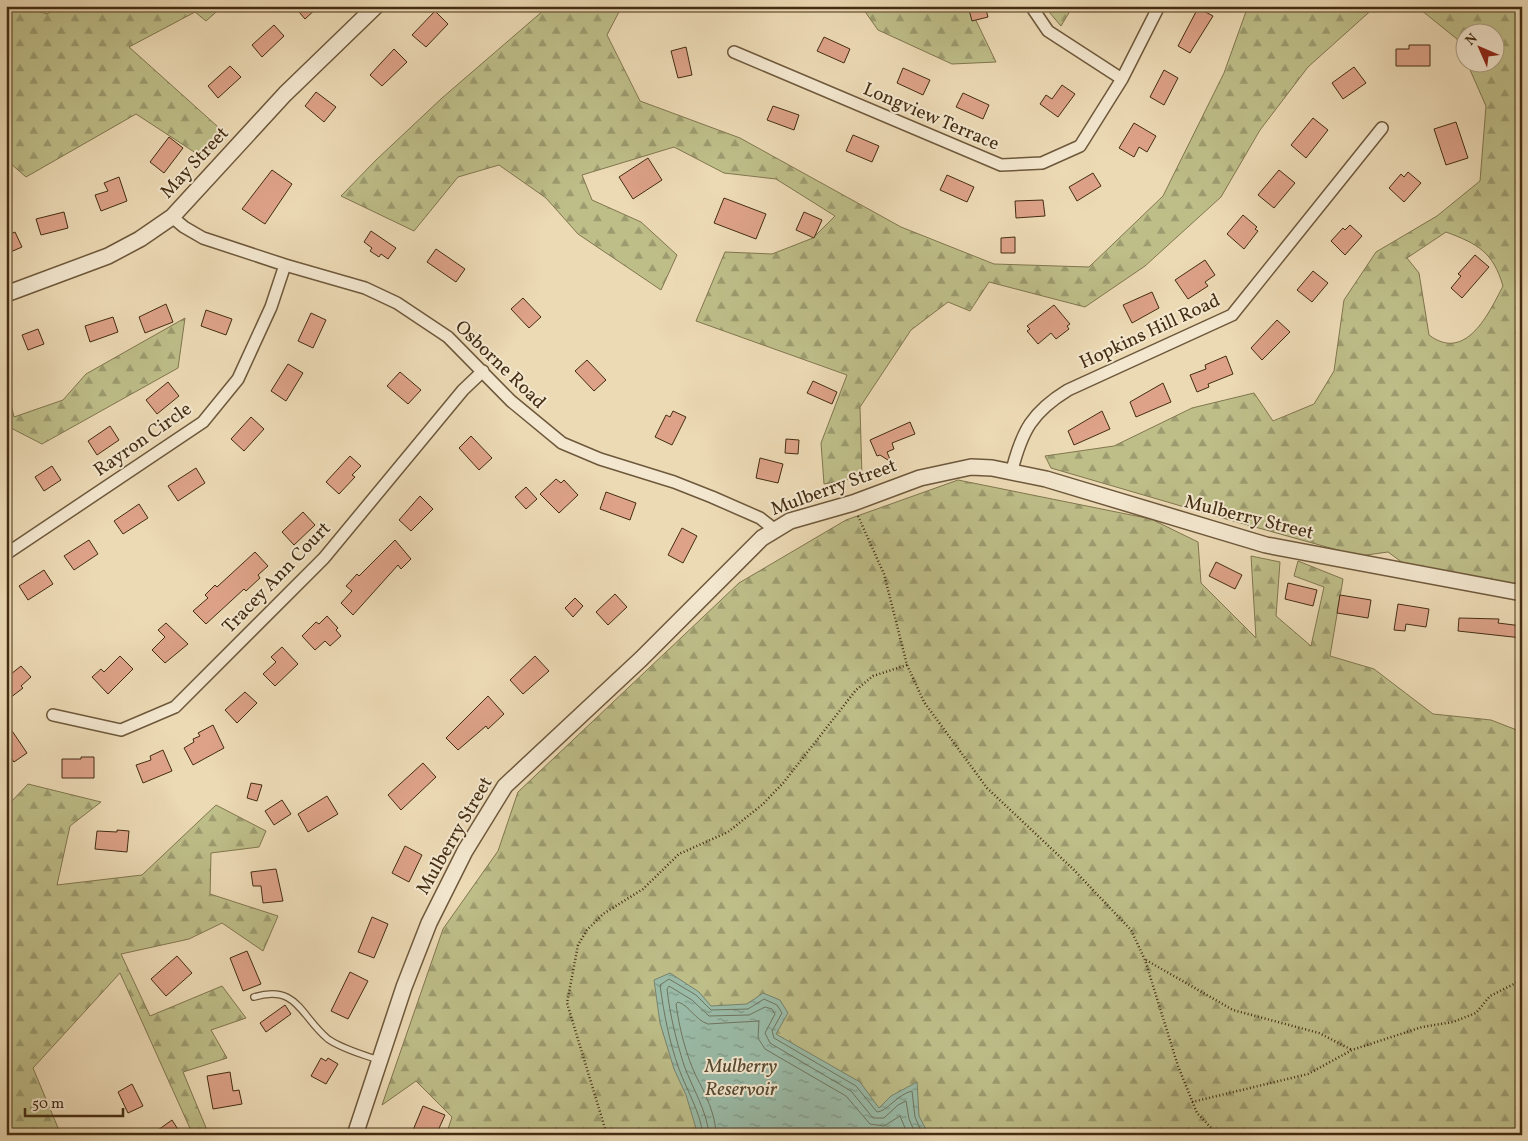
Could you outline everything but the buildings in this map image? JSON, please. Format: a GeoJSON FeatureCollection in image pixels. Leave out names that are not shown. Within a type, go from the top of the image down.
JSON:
{"type":"FeatureCollection","features":[{"type":"Feature","properties":{"kind":"street","name":"May Street"},"geometry":{"type":"LineString","coordinates":[[6,294],[108,256],[140,239],[172,217],[285,94],[376,6]]}},
{"type":"Feature","properties":{"kind":"street"},"geometry":{"type":"LineString","coordinates":[[1031,6],[1048,31],[1122,80]]}},
{"type":"Feature","properties":{"kind":"street","name":"Longview Terrace"},"geometry":{"type":"LineString","coordinates":[[734,52],[1001,166],[1042,163],[1080,146],[1122,80],[1159,6]]}},
{"type":"Feature","properties":{"kind":"street","name":"Hopkins Hill Road"},"geometry":{"type":"LineString","coordinates":[[1012,470],[1023,433],[1032,419],[1049,402],[1068,390],[1232,315],[1382,128]]}},
{"type":"Feature","properties":{"kind":"street","name":"Osborne Road"},"geometry":{"type":"LineString","coordinates":[[172,217],[184,227],[203,238],[285,265],[365,288],[397,303],[448,337],[511,401],[562,443],[621,467],[674,482],[697,491],[760,518],[774,529]]}},
{"type":"Feature","properties":{"kind":"street","name":"Rayron Circle"},"geometry":{"type":"LineString","coordinates":[[6,554],[202,422],[238,379],[272,307],[285,265]]}},
{"type":"Feature","properties":{"kind":"street","name":"Tracey Ann Court"},"geometry":{"type":"LineString","coordinates":[[53,715],[121,730],[175,707],[324,558],[463,390],[483,371]]}},
{"type":"Feature","properties":{"kind":"street","name":"Mulberry Street"},"geometry":{"type":"LineString","coordinates":[[355,1135],[407,980],[429,923],[465,851],[505,786],[642,659],[774,529],[810,514],[853,503],[920,478],[948,471],[971,467],[1012,470],[1266,545],[1522,594]]}},
{"type":"Feature","properties":{"kind":"lane"},"geometry":{"type":"LineString","coordinates":[[254,997],[273,993],[286,996],[302,1009],[328,1038],[380,1061]]}},
{"type":"Feature","properties":{"kind":"path"},"geometry":{"type":"LineString","coordinates":[[853,503],[884,574],[907,665],[924,702],[987,788],[1073,869],[1125,923],[1140,946],[1178,1066],[1192,1102],[1197,1113],[1218,1135]]}},
{"type":"Feature","properties":{"kind":"path"},"geometry":{"type":"LineString","coordinates":[[607,1135],[567,1003],[578,945],[587,930],[603,914],[643,889],[679,854],[728,832],[763,804],[784,782],[856,690],[872,676],[907,665]]}},
{"type":"Feature","properties":{"kind":"path"},"geometry":{"type":"LineString","coordinates":[[1145,960],[1233,1010],[1319,1032],[1352,1050]]}},
{"type":"Feature","properties":{"kind":"path"},"geometry":{"type":"LineString","coordinates":[[1192,1102],[1308,1074],[1352,1050],[1422,1027],[1453,1022],[1476,1014],[1490,996],[1522,980]]}},
{"type":"Feature","properties":{"kind":"green space"},"geometry":{"type":"Polygon","coordinates":[[[6,6],[22,6],[47,14],[61,6],[223,6],[206,21],[195,12],[129,47],[227,135],[205,159],[136,114],[26,177],[10,163],[6,164],[6,6]]]}},
{"type":"Feature","properties":{"kind":"green space"},"geometry":{"type":"Polygon","coordinates":[[[545,6],[622,6],[607,35],[640,101],[740,138],[901,227],[994,264],[1089,267],[1163,196],[1224,73],[1248,6],[1376,6],[1308,67],[1260,130],[1221,197],[1145,266],[1085,307],[989,282],[970,311],[948,302],[911,330],[860,407],[862,477],[824,484],[821,443],[847,375],[696,321],[725,252],[772,254],[813,238],[835,216],[776,179],[724,173],[674,147],[582,175],[592,200],[641,222],[677,255],[661,290],[578,234],[546,198],[499,165],[458,177],[414,231],[341,196],[442,98],[544,10],[545,6]]]}},
{"type":"Feature","properties":{"kind":"green space"},"geometry":{"type":"Polygon","coordinates":[[[861,6],[969,6],[996,62],[952,64],[878,30],[861,6]]]}},
{"type":"Feature","properties":{"kind":"green space"},"geometry":{"type":"Polygon","coordinates":[[[1044,6],[1073,6],[1061,26],[1044,6]]]}},
{"type":"Feature","properties":{"kind":"green space"},"geometry":{"type":"Polygon","coordinates":[[[1416,6],[1522,6],[1522,588],[1414,571],[1388,552],[1359,556],[1051,468],[1045,456],[1114,446],[1192,408],[1254,393],[1273,421],[1314,404],[1334,371],[1344,300],[1376,252],[1437,216],[1480,181],[1486,106],[1471,72],[1506,72],[1506,22],[1456,22],[1456,38],[1416,6]],[[1446,232],[1407,258],[1419,273],[1429,335],[1442,342],[1454,343],[1465,339],[1475,331],[1491,309],[1503,286],[1499,274],[1489,257],[1467,241],[1446,232]]]}},
{"type":"Feature","properties":{"kind":"green space"},"geometry":{"type":"Polygon","coordinates":[[[185,318],[178,368],[42,444],[9,427],[6,428],[6,383],[14,417],[63,400],[86,374],[185,318]]]}},
{"type":"Feature","properties":{"kind":"green space"},"geometry":{"type":"Polygon","coordinates":[[[958,480],[1151,519],[1198,542],[1201,583],[1256,638],[1251,556],[1280,562],[1276,616],[1311,646],[1324,587],[1294,576],[1298,561],[1343,579],[1330,656],[1374,669],[1433,714],[1491,720],[1522,732],[1522,1135],[446,1135],[452,1117],[416,1081],[382,1105],[443,929],[498,851],[518,792],[739,583],[846,520],[958,480]]]}},
{"type":"Feature","properties":{"kind":"green space"},"geometry":{"type":"Polygon","coordinates":[[[28,784],[101,802],[70,826],[57,885],[142,875],[216,805],[266,831],[259,847],[211,853],[210,894],[278,916],[263,951],[222,923],[189,939],[121,954],[150,1016],[222,986],[246,1018],[211,1030],[227,1058],[183,1072],[209,1135],[193,1135],[120,973],[33,1068],[61,1135],[6,1135],[6,797],[11,802],[28,784]]]}},
{"type":"Feature","properties":{"kind":"water","name":"Mulberry Reservoir"},"geometry":{"type":"Polygon","coordinates":[[[670,973],[699,992],[711,1006],[747,1004],[763,993],[780,1000],[788,1013],[776,1034],[860,1082],[879,1108],[891,1096],[917,1082],[919,1116],[929,1135],[698,1135],[686,1095],[674,1069],[660,1023],[654,980],[670,973]]]}}]}
